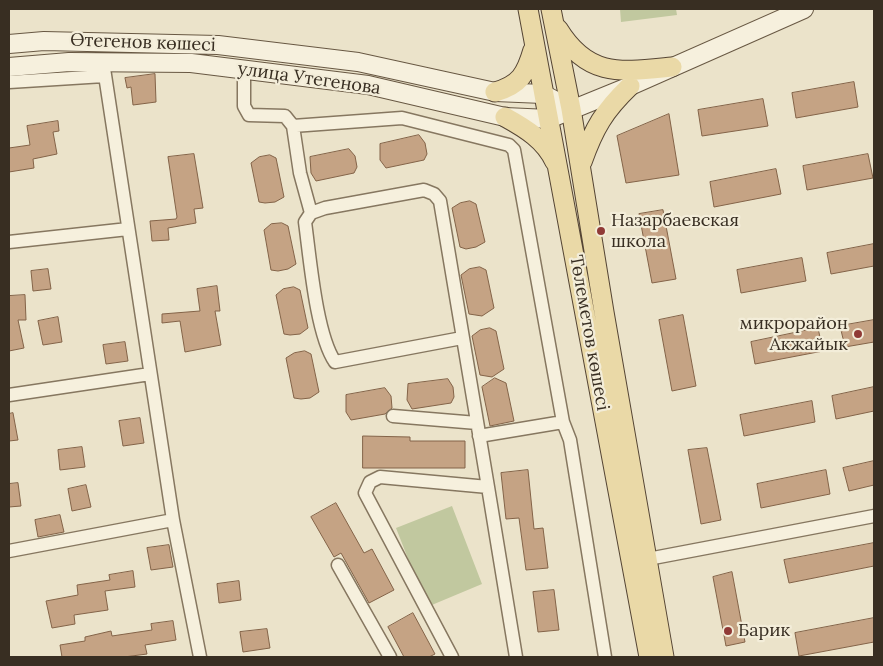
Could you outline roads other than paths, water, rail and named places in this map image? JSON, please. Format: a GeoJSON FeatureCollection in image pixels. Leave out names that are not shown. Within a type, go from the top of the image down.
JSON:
{"type":"FeatureCollection","features":[{"type":"Feature","properties":{"kind":"main road","name":"Төлеметов көшесі"},"geometry":{"type":"LineString","coordinates":[[528,9],[649,657]]}},
{"type":"Feature","properties":{"kind":"main road","name":"улица Утегенова"},"geometry":{"type":"LineString","coordinates":[[9,67],[104,69],[191,63],[368,85],[505,117],[549,119],[630,86],[804,9]]}},
{"type":"Feature","properties":{"kind":"main road","name":"Төлеметов көшесі"},"geometry":{"type":"LineString","coordinates":[[552,15],[572,109],[664,657]]}},
{"type":"Feature","properties":{"kind":"main road"},"geometry":{"type":"LineString","coordinates":[[552,15],[568,46],[584,60],[601,68],[633,71],[672,66]]}},
{"type":"Feature","properties":{"kind":"main road","name":"Өтегенов көшесі"},"geometry":{"type":"LineString","coordinates":[[9,44],[44,40],[218,45],[358,62],[495,92],[543,94]]}},
{"type":"Feature","properties":{"kind":"main road"},"geometry":{"type":"LineString","coordinates":[[495,92],[508,89],[526,72],[534,46]]}},
{"type":"Feature","properties":{"kind":"main road"},"geometry":{"type":"LineString","coordinates":[[581,166],[592,132],[616,100],[630,86]]}},
{"type":"Feature","properties":{"kind":"main road"},"geometry":{"type":"LineString","coordinates":[[543,94],[572,109]]}},
{"type":"Feature","properties":{"kind":"main road"},"geometry":{"type":"LineString","coordinates":[[505,117],[527,129],[542,143],[552,154],[559,170]]}},
{"type":"Feature","properties":{"kind":"street"},"geometry":{"type":"LineString","coordinates":[[9,82],[104,69],[173,520],[200,657]]}},
{"type":"Feature","properties":{"kind":"street"},"geometry":{"type":"LineString","coordinates":[[244,69],[244,106],[249,115],[285,116],[293,126],[300,173],[311,213]]}},
{"type":"Feature","properties":{"kind":"street"},"geometry":{"type":"LineString","coordinates":[[293,126],[402,118],[509,145],[514,150],[563,422],[570,440],[605,657]]}},
{"type":"Feature","properties":{"kind":"street"},"geometry":{"type":"LineString","coordinates":[[462,338],[335,362],[328,351],[321,325],[305,222],[311,213],[325,208],[417,191],[429,191],[434,194],[442,206],[462,338],[516,657]]}},
{"type":"Feature","properties":{"kind":"street"},"geometry":{"type":"LineString","coordinates":[[9,242],[128,229]]}},
{"type":"Feature","properties":{"kind":"street"},"geometry":{"type":"LineString","coordinates":[[9,396],[150,374]]}},
{"type":"Feature","properties":{"kind":"street"},"geometry":{"type":"LineString","coordinates":[[393,416],[476,423]]}},
{"type":"Feature","properties":{"kind":"street"},"geometry":{"type":"LineString","coordinates":[[479,436],[563,422]]}},
{"type":"Feature","properties":{"kind":"street"},"geometry":{"type":"LineString","coordinates":[[452,657],[364,493],[370,482],[380,477],[488,487]]}},
{"type":"Feature","properties":{"kind":"street"},"geometry":{"type":"LineString","coordinates":[[648,559],[874,516]]}},
{"type":"Feature","properties":{"kind":"street"},"geometry":{"type":"LineString","coordinates":[[9,551],[173,520]]}},
{"type":"Feature","properties":{"kind":"street"},"geometry":{"type":"LineString","coordinates":[[338,565],[390,657]]}},
{"type":"Feature","properties":{"kind":"place","name":"Назарбаевская школа"},"geometry":{"type":"Point","coordinates":[601,231]}},
{"type":"Feature","properties":{"kind":"place","name":"микрорайон Акжайык"},"geometry":{"type":"Point","coordinates":[858,334]}},
{"type":"Feature","properties":{"kind":"place","name":"Барик"},"geometry":{"type":"Point","coordinates":[728,631]}}]}
